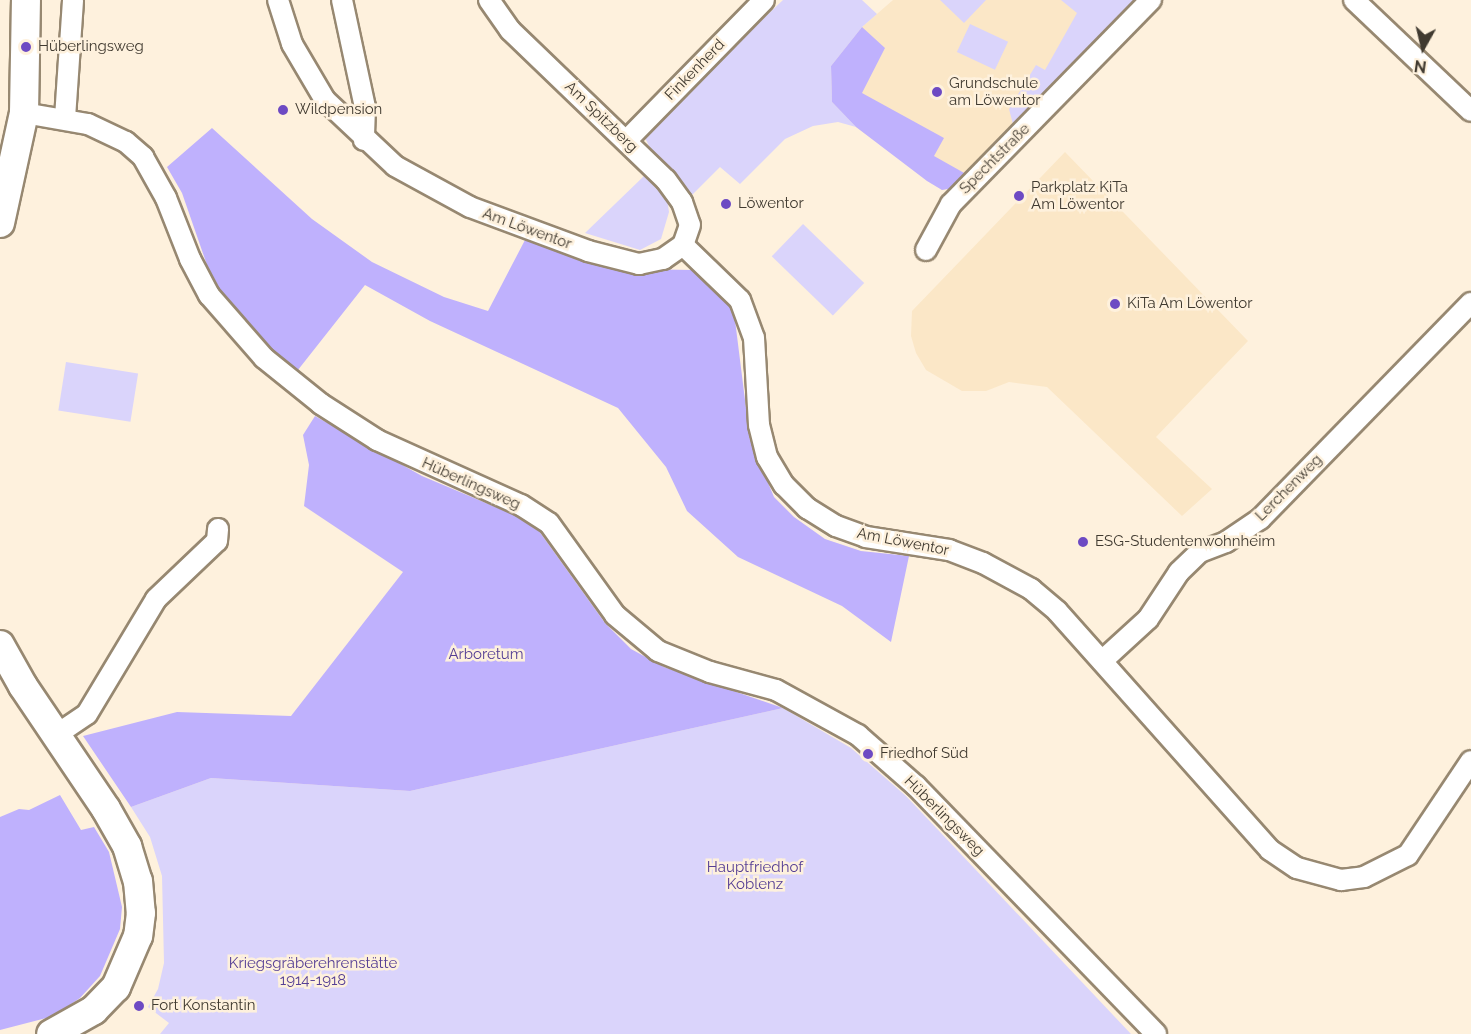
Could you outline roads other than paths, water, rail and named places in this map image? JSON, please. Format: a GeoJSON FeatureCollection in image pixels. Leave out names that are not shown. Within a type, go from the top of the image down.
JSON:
{"type":"FeatureCollection","features":[{"type":"Feature","properties":{"kind":"street"},"geometry":{"type":"LineString","coordinates":[[0,223],[24,113],[26,0]]}},
{"type":"Feature","properties":{"kind":"street"},"geometry":{"type":"LineString","coordinates":[[65,118],[73,0]]}},
{"type":"Feature","properties":{"kind":"street","name":"Am Löwentor"},"geometry":{"type":"LineString","coordinates":[[278,0],[292,44],[325,100],[364,140],[395,166],[470,207],[588,251],[639,264],[663,259],[684,245],[740,300],[754,338],[761,436],[767,458],[791,493],[836,526],[866,537],[949,550],[983,563],[1031,589],[1102,661],[1270,850],[1297,868],[1341,880],[1364,877],[1408,855],[1471,760]]}},
{"type":"Feature","properties":{"kind":"street"},"geometry":{"type":"LineString","coordinates":[[342,0],[365,107],[364,140]]}},
{"type":"Feature","properties":{"kind":"street","name":"Am Spitzberg"},"geometry":{"type":"LineString","coordinates":[[489,0],[510,30],[626,141],[682,202],[690,225],[684,245]]}},
{"type":"Feature","properties":{"kind":"street","name":"Finkenherd"},"geometry":{"type":"LineString","coordinates":[[626,141],[764,0]]}},
{"type":"Feature","properties":{"kind":"street","name":"Spechtstraße"},"geometry":{"type":"LineString","coordinates":[[926,250],[951,204],[1151,0]]}},
{"type":"Feature","properties":{"kind":"street"},"geometry":{"type":"LineString","coordinates":[[1354,0],[1471,111]]}},
{"type":"Feature","properties":{"kind":"street","name":"Hüberlingsweg"},"geometry":{"type":"LineString","coordinates":[[24,113],[65,118],[117,137],[143,157],[166,198],[190,259],[209,295],[264,358],[321,404],[376,440],[521,505],[549,523],[615,615],[658,651],[710,672],[776,690],[858,735],[923,793],[1156,1034]]}},
{"type":"Feature","properties":{"kind":"street","name":"Lerchenweg"},"geometry":{"type":"LineString","coordinates":[[1102,661],[1148,619],[1179,572],[1200,552],[1226,542],[1260,519],[1471,303]]}},
{"type":"Feature","properties":{"kind":"street"},"geometry":{"type":"LineString","coordinates":[[56,735],[87,714],[156,599],[217,542],[218,529]]}},
{"type":"Feature","properties":{"kind":"street"},"geometry":{"type":"LineString","coordinates":[[0,645],[127,846],[138,881],[141,913],[131,960],[116,987],[94,1010],[51,1034]]}},
{"type":"Feature","properties":{"kind":"place","name":"Hüberlingsweg"},"geometry":{"type":"Point","coordinates":[26,47]}},
{"type":"Feature","properties":{"kind":"place","name":"Grundschule am Löwentor"},"geometry":{"type":"Point","coordinates":[937,92]}},
{"type":"Feature","properties":{"kind":"place","name":"Wildpension"},"geometry":{"type":"Point","coordinates":[283,110]}},
{"type":"Feature","properties":{"kind":"place","name":"Parkplatz KiTa Am Löwentor"},"geometry":{"type":"Point","coordinates":[1019,196]}},
{"type":"Feature","properties":{"kind":"place","name":"Löwentor"},"geometry":{"type":"Point","coordinates":[726,204]}},
{"type":"Feature","properties":{"kind":"place","name":"KiTa Am Löwentor"},"geometry":{"type":"Point","coordinates":[1115,304]}},
{"type":"Feature","properties":{"kind":"place","name":"ESG-Studentenwohnheim"},"geometry":{"type":"Point","coordinates":[1083,542]}},
{"type":"Feature","properties":{"kind":"place","name":"Friedhof Süd"},"geometry":{"type":"Point","coordinates":[868,754]}},
{"type":"Feature","properties":{"kind":"place","name":"Fort Konstantin"},"geometry":{"type":"Point","coordinates":[139,1006]}},
{"type":"Feature","properties":{"kind":"park label","name":"Arboretum"},"geometry":{"type":"Point","coordinates":[486,655]}},
{"type":"Feature","properties":{"kind":"park label","name":"Hauptfriedhof Koblenz"},"geometry":{"type":"Point","coordinates":[755,876]}},
{"type":"Feature","properties":{"kind":"park label","name":"Kriegsgräberehrenstätte 1914-1918"},"geometry":{"type":"Point","coordinates":[313,972]}}]}
